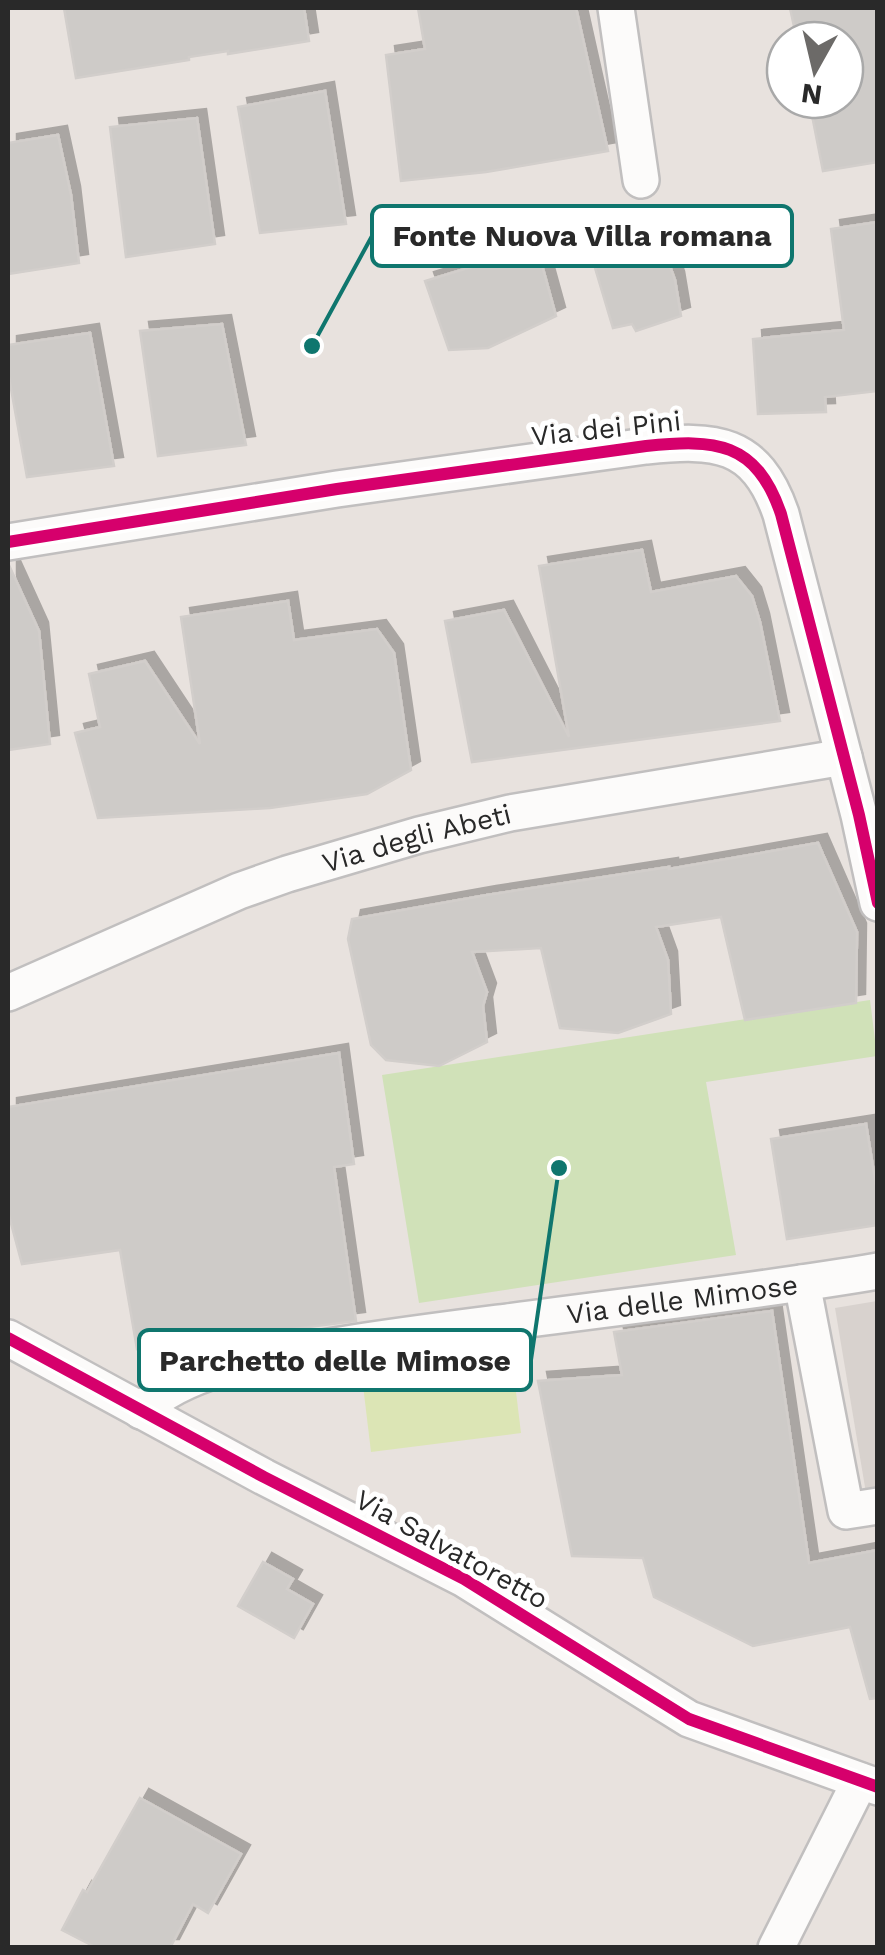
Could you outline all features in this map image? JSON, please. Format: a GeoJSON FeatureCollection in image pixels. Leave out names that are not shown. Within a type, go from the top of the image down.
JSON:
{"type":"FeatureCollection","features":[{"type":"Feature","properties":{"kind":"street"},"geometry":{"type":"LineString","coordinates":[[616,8],[641,180]]}},
{"type":"Feature","properties":{"kind":"street","name":"Via dei Pini"},"geometry":{"type":"LineString","coordinates":[[8,542],[338,489],[646,446],[684,442],[734,451],[757,467],[774,496],[844,756],[878,903]]}},
{"type":"Feature","properties":{"kind":"street","name":"Via degli Abeti"},"geometry":{"type":"LineString","coordinates":[[8,993],[252,886],[434,831],[536,808],[844,756]]}},
{"type":"Feature","properties":{"kind":"street","name":"Via delle Mimose"},"geometry":{"type":"LineString","coordinates":[[141,1411],[162,1393],[186,1382],[269,1358],[878,1271]]}},
{"type":"Feature","properties":{"kind":"street"},"geometry":{"type":"LineString","coordinates":[[802,1282],[846,1511],[878,1506]]}},
{"type":"Feature","properties":{"kind":"street","name":"Via Salvatoretto"},"geometry":{"type":"LineString","coordinates":[[8,1338],[474,1584],[689,1719],[869,1784]]}},
{"type":"Feature","properties":{"kind":"street"},"geometry":{"type":"LineString","coordinates":[[776,1948],[869,1784]]}},
{"type":"Feature","properties":{"kind":"green space"},"geometry":{"type":"Polygon","coordinates":[[[870,1000],[877,1056],[706,1082],[736,1255],[419,1303],[382,1075],[870,1000]]]}},
{"type":"Feature","properties":{"kind":"green space"},"geometry":{"type":"Polygon","coordinates":[[[512,1359],[521,1433],[371,1452],[362,1377],[512,1359]]]}},
{"type":"Feature","properties":{"kind":"shaded area"},"geometry":{"type":"Polygon","coordinates":[[[877,1301],[877,1491],[866,1493],[835,1308],[877,1301]]]}},
{"type":"Feature","properties":{"kind":"building"},"geometry":{"type":"Polygon","coordinates":[[[64,8],[304,8],[309,41],[189,57],[76,78],[64,8]]]}},
{"type":"Feature","properties":{"kind":"building"},"geometry":{"type":"Polygon","coordinates":[[[418,8],[576,8],[608,151],[486,172],[401,181],[386,55],[425,49],[418,8]]]}},
{"type":"Feature","properties":{"kind":"building"},"geometry":{"type":"Polygon","coordinates":[[[790,8],[878,8],[878,162],[823,171],[813,120],[865,120],[865,20],[793,20],[790,8]]]}},
{"type":"Feature","properties":{"kind":"building"},"geometry":{"type":"Polygon","coordinates":[[[325,91],[346,224],[260,233],[238,107],[325,91]]]}},
{"type":"Feature","properties":{"kind":"building"},"geometry":{"type":"Polygon","coordinates":[[[197,118],[215,244],[126,257],[110,127],[197,118]]]}},
{"type":"Feature","properties":{"kind":"building"},"geometry":{"type":"Polygon","coordinates":[[[58,135],[71,195],[79,263],[8,274],[8,143],[58,135]]]}},
{"type":"Feature","properties":{"kind":"building"},"geometry":{"type":"Polygon","coordinates":[[[652,216],[675,280],[681,316],[636,331],[632,324],[613,328],[584,231],[652,216]]]}},
{"type":"Feature","properties":{"kind":"building"},"geometry":{"type":"Polygon","coordinates":[[[878,222],[878,391],[825,397],[826,412],[758,414],[753,339],[844,330],[831,229],[878,222]]]}},
{"type":"Feature","properties":{"kind":"building"},"geometry":{"type":"Polygon","coordinates":[[[537,247],[556,316],[488,348],[449,350],[425,281],[537,247]]]}},
{"type":"Feature","properties":{"kind":"building"},"geometry":{"type":"Polygon","coordinates":[[[222,324],[246,445],[158,456],[140,331],[222,324]]]}},
{"type":"Feature","properties":{"kind":"building"},"geometry":{"type":"Polygon","coordinates":[[[90,333],[114,466],[27,477],[8,372],[8,345],[90,333]]]}},
{"type":"Feature","properties":{"kind":"building"},"geometry":{"type":"Polygon","coordinates":[[[642,550],[651,592],[736,576],[752,596],[760,622],[780,721],[472,762],[445,621],[504,610],[569,737],[539,566],[642,550]]]}},
{"type":"Feature","properties":{"kind":"building"},"geometry":{"type":"Polygon","coordinates":[[[8,563],[39,631],[50,744],[8,750],[8,563]]]}},
{"type":"Feature","properties":{"kind":"building"},"geometry":{"type":"Polygon","coordinates":[[[288,601],[294,640],[377,629],[394,653],[411,770],[367,794],[270,808],[98,818],[75,733],[100,727],[89,674],[145,661],[200,744],[181,617],[288,601]]]}},
{"type":"Feature","properties":{"kind":"building"},"geometry":{"type":"Polygon","coordinates":[[[818,843],[857,932],[856,1003],[745,1020],[721,917],[656,927],[668,960],[671,1014],[618,1033],[560,1028],[541,948],[472,952],[487,992],[483,1006],[487,1042],[439,1066],[386,1060],[371,1045],[348,939],[352,919],[818,843]]]}},
{"type":"Feature","properties":{"kind":"building"},"geometry":{"type":"Polygon","coordinates":[[[339,1053],[354,1164],[334,1167],[356,1321],[137,1349],[120,1250],[22,1264],[8,1212],[8,1107],[339,1053]]]}},
{"type":"Feature","properties":{"kind":"building"},"geometry":{"type":"Polygon","coordinates":[[[866,1124],[878,1198],[878,1225],[787,1239],[771,1139],[866,1124]]]}},
{"type":"Feature","properties":{"kind":"building"},"geometry":{"type":"Polygon","coordinates":[[[772,1311],[809,1563],[878,1550],[878,1698],[870,1699],[850,1627],[753,1646],[654,1597],[643,1558],[572,1556],[538,1381],[622,1375],[614,1332],[772,1311]]]}},
{"type":"Feature","properties":{"kind":"building"},"geometry":{"type":"Polygon","coordinates":[[[263,1562],[293,1579],[287,1589],[313,1604],[294,1638],[238,1606],[263,1562]]]}},
{"type":"Feature","properties":{"kind":"building"},"geometry":{"type":"Polygon","coordinates":[[[140,1798],[241,1854],[208,1913],[193,1904],[170,1948],[97,1948],[62,1930],[140,1798]]]}},
{"type":"Feature","properties":{"kind":"cycle path"},"geometry":{"type":"LineString","coordinates":[[8,542],[337,489],[646,446],[693,443],[730,450],[759,472],[781,514],[878,903]]}},
{"type":"Feature","properties":{"kind":"cycle path"},"geometry":{"type":"LineString","coordinates":[[8,1338],[264,1477],[464,1579],[689,1719],[878,1787]]}},
{"type":"Feature","properties":{"kind":"place","name":"Fonte Nuova Villa romana"},"geometry":{"type":"Point","coordinates":[312,346]}},
{"type":"Feature","properties":{"kind":"place","name":"Parchetto delle Mimose"},"geometry":{"type":"Point","coordinates":[559,1168]}}]}
